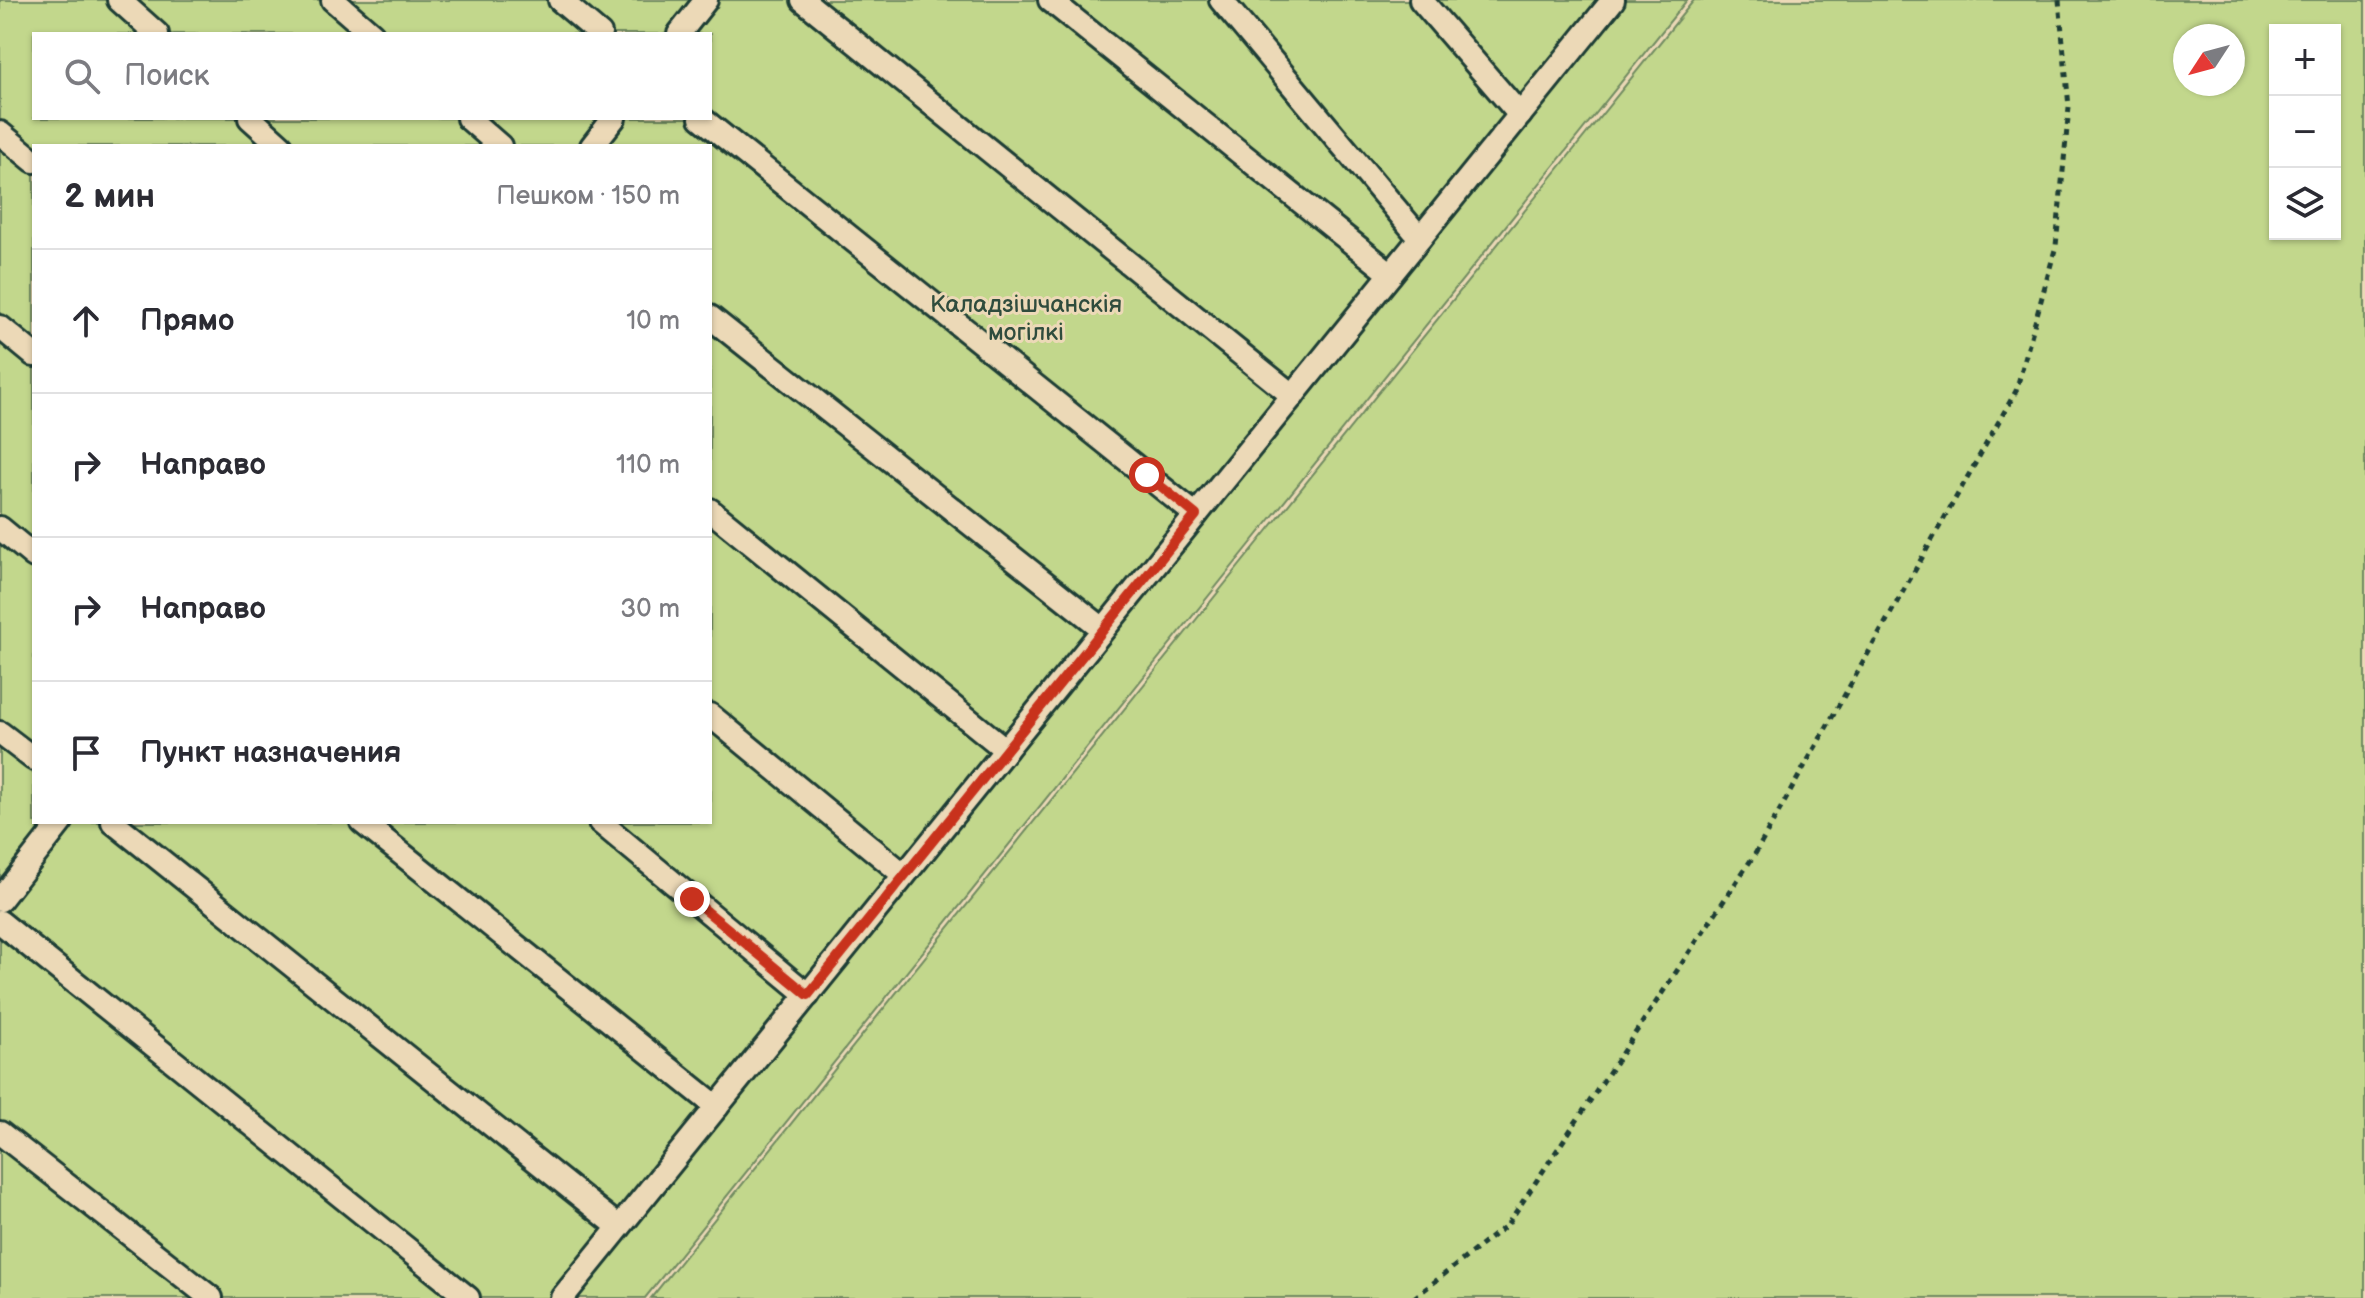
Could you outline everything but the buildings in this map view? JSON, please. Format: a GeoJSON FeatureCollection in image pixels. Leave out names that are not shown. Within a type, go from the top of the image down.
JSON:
{"type":"FeatureCollection","features":[{"type":"Feature","properties":{"kind":"lane"},"geometry":{"type":"LineString","coordinates":[[119,0],[155,32]]}},
{"type":"Feature","properties":{"kind":"lane"},"geometry":{"type":"LineString","coordinates":[[333,0],[370,32]]}},
{"type":"Feature","properties":{"kind":"lane"},"geometry":{"type":"LineString","coordinates":[[560,0],[598,32]]}},
{"type":"Feature","properties":{"kind":"lane"},"geometry":{"type":"LineString","coordinates":[[681,32],[706,0]]}},
{"type":"Feature","properties":{"kind":"lane"},"geometry":{"type":"LineString","coordinates":[[803,0],[1293,396]]}},
{"type":"Feature","properties":{"kind":"lane"},"geometry":{"type":"LineString","coordinates":[[1050,0],[1391,274]]}},
{"type":"Feature","properties":{"kind":"lane"},"geometry":{"type":"LineString","coordinates":[[1221,0],[1420,238]]}},
{"type":"Feature","properties":{"kind":"lane"},"geometry":{"type":"LineString","coordinates":[[1421,0],[1520,115]]}},
{"type":"Feature","properties":{"kind":"lane"},"geometry":{"type":"LineString","coordinates":[[562,1298],[1613,0]]}},
{"type":"Feature","properties":{"kind":"lane"},"geometry":{"type":"LineString","coordinates":[[252,120],[279,144]]}},
{"type":"Feature","properties":{"kind":"lane"},"geometry":{"type":"LineString","coordinates":[[470,120],[498,144]]}},
{"type":"Feature","properties":{"kind":"lane"},"geometry":{"type":"LineString","coordinates":[[594,144],[612,120]]}},
{"type":"Feature","properties":{"kind":"lane"},"geometry":{"type":"LineString","coordinates":[[703,120],[1196,515]]}},
{"type":"Feature","properties":{"kind":"lane"},"geometry":{"type":"LineString","coordinates":[[0,133],[32,159]]}},
{"type":"Feature","properties":{"kind":"lane"},"geometry":{"type":"LineString","coordinates":[[712,319],[1103,629]]}},
{"type":"Feature","properties":{"kind":"lane"},"geometry":{"type":"LineString","coordinates":[[0,327],[32,353]]}},
{"type":"Feature","properties":{"kind":"lane"},"geometry":{"type":"LineString","coordinates":[[712,512],[1006,750]]}},
{"type":"Feature","properties":{"kind":"lane"},"geometry":{"type":"LineString","coordinates":[[0,528],[32,554]]}},
{"type":"Feature","properties":{"kind":"lane"},"geometry":{"type":"LineString","coordinates":[[712,717],[904,875]]}},
{"type":"Feature","properties":{"kind":"lane"},"geometry":{"type":"LineString","coordinates":[[0,733],[32,757]]}},
{"type":"Feature","properties":{"kind":"lane"},"geometry":{"type":"LineString","coordinates":[[0,900],[59,824]]}},
{"type":"Feature","properties":{"kind":"lane"},"geometry":{"type":"LineString","coordinates":[[115,824],[619,1227]]}},
{"type":"Feature","properties":{"kind":"lane"},"geometry":{"type":"LineString","coordinates":[[364,824],[717,1107]]}},
{"type":"Feature","properties":{"kind":"lane"},"geometry":{"type":"LineString","coordinates":[[602,824],[808,995]]}},
{"type":"Feature","properties":{"kind":"lane"},"geometry":{"type":"LineString","coordinates":[[0,922],[468,1298]]}},
{"type":"Feature","properties":{"kind":"lane"},"geometry":{"type":"LineString","coordinates":[[0,1133],[211,1298]]}},
{"type":"Feature","properties":{"kind":"path"},"geometry":{"type":"LineString","coordinates":[[1414,1298],[1507,1225],[1747,867],[2016,391],[2056,246],[2069,107],[2059,0]]}},
{"type":"Feature","properties":{"kind":"green space","name":"Каладзішчанскія могілкі"},"geometry":{"type":"Polygon","coordinates":[[[0,0],[1687,0],[645,1298],[0,1298],[0,0]]]}},
{"type":"Feature","properties":{"kind":"green space"},"geometry":{"type":"Polygon","coordinates":[[[1694,0],[2365,0],[2365,1298],[651,1298],[1694,0]]]}},
{"type":"Feature","properties":{"kind":"route"},"geometry":{"type":"LineString","coordinates":[[692,899],[808,995],[1196,515],[1147,475]]}}]}
